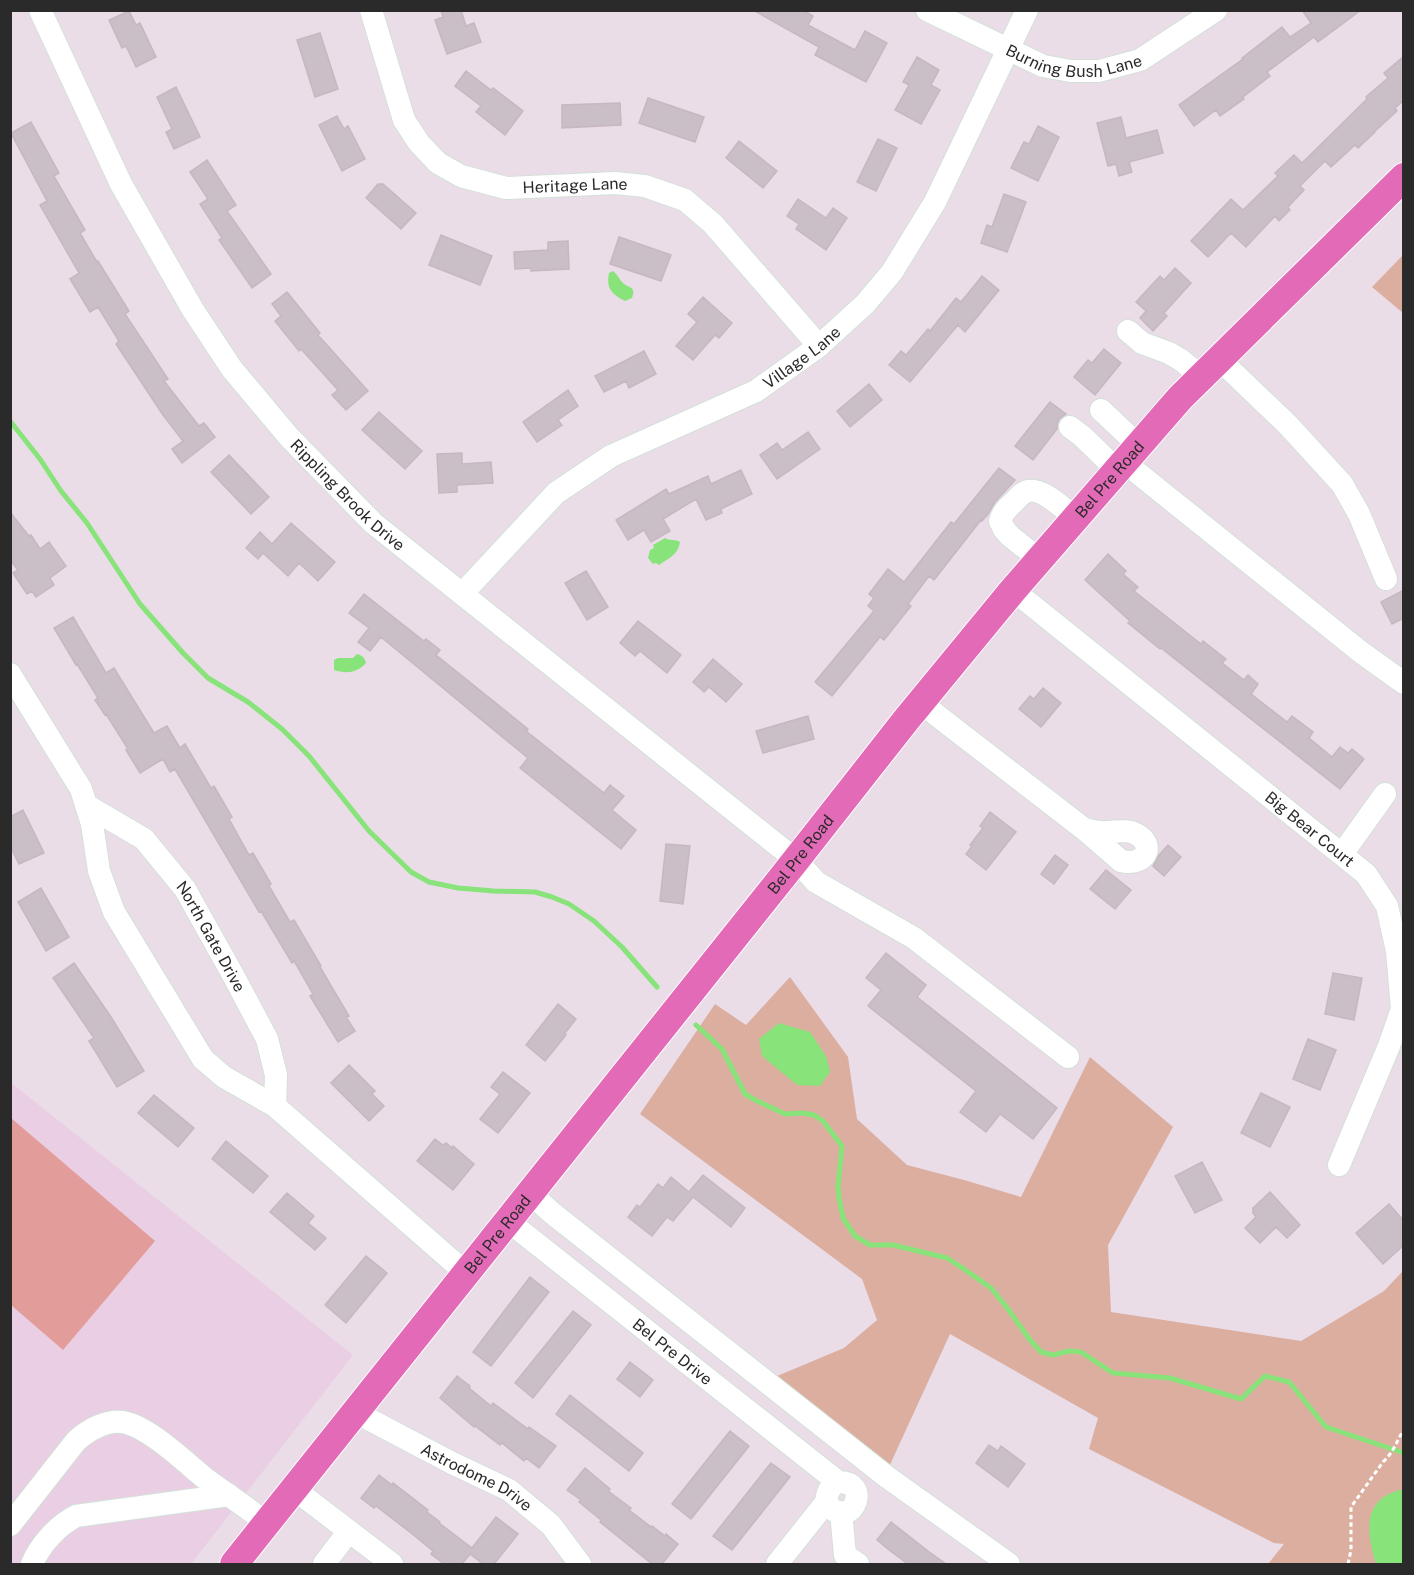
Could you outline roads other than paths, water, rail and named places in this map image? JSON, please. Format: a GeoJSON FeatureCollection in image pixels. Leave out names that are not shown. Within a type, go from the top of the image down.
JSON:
{"type":"FeatureCollection","features":[{"type":"Feature","properties":{"kind":"main road","name":"Bel Pre Road"},"geometry":{"type":"LineString","coordinates":[[234,1564],[921,702],[1039,559],[1180,398],[1404,177]]}},
{"type":"Feature","properties":{"kind":"street","name":"Rippling Brook Drive"},"geometry":{"type":"LineString","coordinates":[[40,10],[121,184],[193,310],[232,369],[289,437],[374,523],[796,860],[816,882],[914,938],[1068,1057]]}},
{"type":"Feature","properties":{"kind":"street","name":"Heritage Lane"},"geometry":{"type":"LineString","coordinates":[[371,10],[404,120],[419,143],[438,163],[461,176],[506,188],[615,183],[645,186],[685,200],[713,224],[819,346]]}},
{"type":"Feature","properties":{"kind":"street","name":"Burning Bush Lane"},"geometry":{"type":"LineString","coordinates":[[927,10],[1043,66],[1071,71],[1099,71],[1140,60],[1216,10]]}},
{"type":"Feature","properties":{"kind":"street","name":"Village Lane"},"geometry":{"type":"LineString","coordinates":[[462,594],[556,493],[611,456],[756,391],[819,346],[865,304],[892,272],[935,201],[1027,10]]}},
{"type":"Feature","properties":{"kind":"street"},"geometry":{"type":"LineString","coordinates":[[1128,331],[1142,343],[1181,360],[1210,368],[1287,424],[1342,484],[1359,514],[1386,579]]}},
{"type":"Feature","properties":{"kind":"street"},"geometry":{"type":"LineString","coordinates":[[1101,410],[1126,459]]}},
{"type":"Feature","properties":{"kind":"street"},"geometry":{"type":"LineString","coordinates":[[1070,427],[1082,436],[1126,459],[1362,653],[1404,683]]}},
{"type":"Feature","properties":{"kind":"street"},"geometry":{"type":"LineString","coordinates":[[1039,559],[1004,529],[1000,521],[1001,517],[1010,506],[1025,492],[1031,490],[1048,496],[1075,518]]}},
{"type":"Feature","properties":{"kind":"street","name":"Big Bear Court"},"geometry":{"type":"LineString","coordinates":[[1013,590],[1366,874],[1395,902],[1402,1009],[1389,1046],[1339,1165]]}},
{"type":"Feature","properties":{"kind":"street"},"geometry":{"type":"LineString","coordinates":[[10,674],[81,789],[92,824],[99,872],[114,912],[203,1059],[224,1077],[275,1106],[466,1273]]}},
{"type":"Feature","properties":{"kind":"street"},"geometry":{"type":"LineString","coordinates":[[921,702],[1084,829]]}},
{"type":"Feature","properties":{"kind":"street"},"geometry":{"type":"LineString","coordinates":[[1342,855],[1385,794]]}},
{"type":"Feature","properties":{"kind":"street","name":"North Gate Drive"},"geometry":{"type":"LineString","coordinates":[[86,806],[144,839],[185,889],[267,1039],[276,1075],[275,1106]]}},
{"type":"Feature","properties":{"kind":"street"},"geometry":{"type":"LineString","coordinates":[[530,1193],[552,1213],[878,1470],[1009,1564]]}},
{"type":"Feature","properties":{"kind":"street","name":"Bel Pre Drive"},"geometry":{"type":"LineString","coordinates":[[508,1221],[835,1498]]}},
{"type":"Feature","properties":{"kind":"street","name":"Astrodome Drive"},"geometry":{"type":"LineString","coordinates":[[355,1412],[452,1464],[509,1490],[551,1525],[580,1564]]}},
{"type":"Feature","properties":{"kind":"street"},"geometry":{"type":"LineString","coordinates":[[10,1525],[76,1441],[94,1428],[123,1422],[148,1432],[266,1523]]}},
{"type":"Feature","properties":{"kind":"street"},"geometry":{"type":"LineString","coordinates":[[163,1504],[177,1492],[182,1482],[184,1472],[181,1459]]}},
{"type":"Feature","properties":{"kind":"street"},"geometry":{"type":"LineString","coordinates":[[294,1488],[349,1531],[378,1560]]}},
{"type":"Feature","properties":{"kind":"street"},"geometry":{"type":"LineString","coordinates":[[33,1564],[56,1529],[76,1516],[229,1495]]}},
{"type":"Feature","properties":{"kind":"street"},"geometry":{"type":"LineString","coordinates":[[777,1564],[835,1498]]}},
{"type":"Feature","properties":{"kind":"street"},"geometry":{"type":"LineString","coordinates":[[835,1498],[845,1555],[858,1564]]}},
{"type":"Feature","properties":{"kind":"street"},"geometry":{"type":"LineString","coordinates":[[324,1564],[349,1531]]}},
{"type":"Feature","properties":{"kind":"waterway"},"geometry":{"type":"LineString","coordinates":[[10,421],[87,523],[140,604],[183,653],[208,678],[248,702],[282,729],[309,756],[369,831],[411,872],[429,882],[458,888],[535,892],[569,904],[594,921],[622,947],[657,987]]}},
{"type":"Feature","properties":{"kind":"waterway"},"geometry":{"type":"LineString","coordinates":[[696,1025],[722,1049],[745,1094],[785,1114],[814,1115],[823,1121],[842,1146],[839,1198],[843,1218],[855,1236],[870,1245],[893,1245],[947,1258],[991,1288],[1041,1352],[1053,1355],[1069,1351],[1081,1352],[1113,1373],[1170,1378],[1241,1399],[1265,1376],[1289,1382],[1326,1427],[1404,1453]]}}]}
